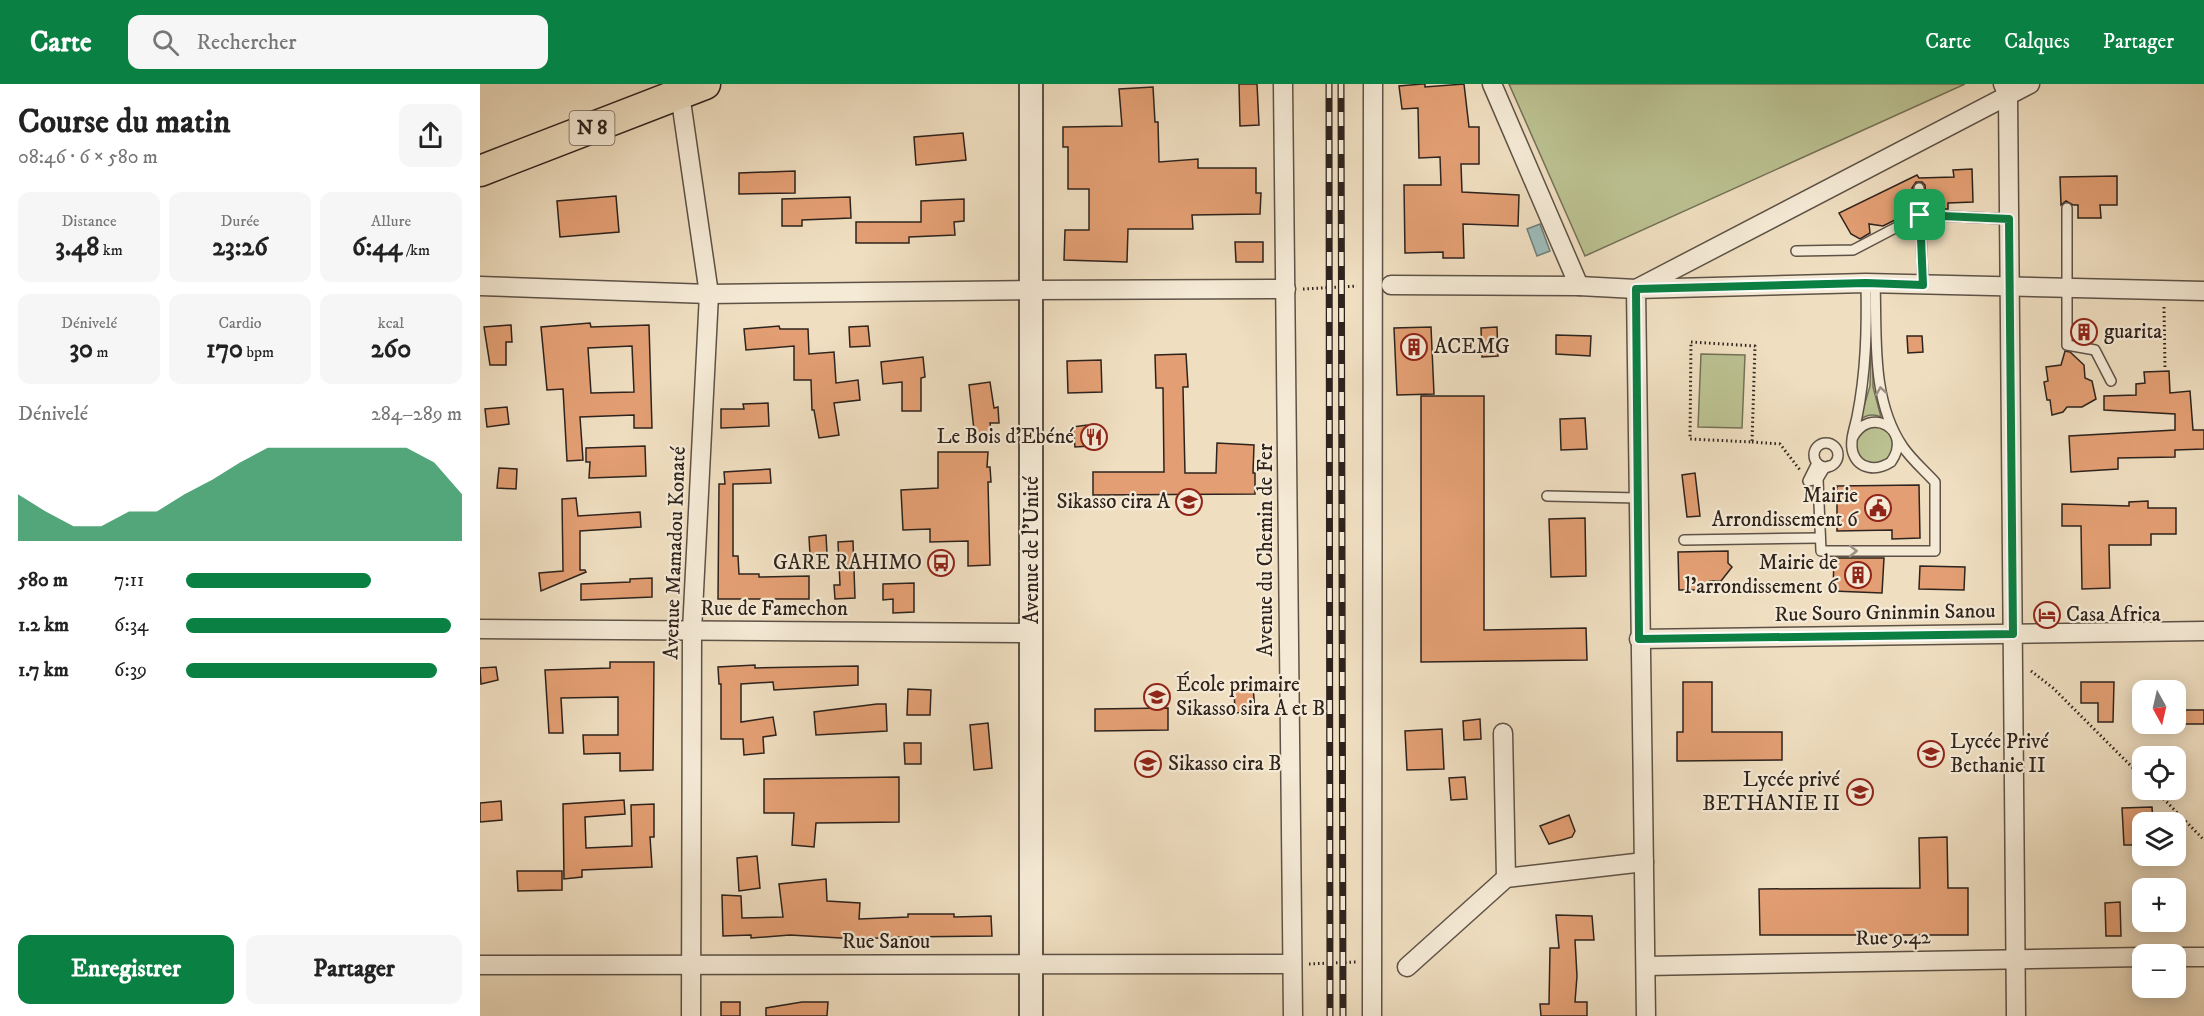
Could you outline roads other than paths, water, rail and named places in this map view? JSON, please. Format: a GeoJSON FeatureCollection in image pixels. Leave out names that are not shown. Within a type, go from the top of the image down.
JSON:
{"type":"FeatureCollection","features":[{"type":"Feature","properties":{"kind":"highway","name":"N 8"},"geometry":{"type":"LineString","coordinates":[[480,171],[692,89]]}},
{"type":"Feature","properties":{"kind":"street","name":"Avenue de l'Unité"},"geometry":{"type":"LineString","coordinates":[[1031,84],[1031,1016]]}},
{"type":"Feature","properties":{"kind":"street","name":"Avenue du Chemin de Fer"},"geometry":{"type":"LineString","coordinates":[[1283,84],[1293,1016]]}},
{"type":"Feature","properties":{"kind":"street"},"geometry":{"type":"LineString","coordinates":[[1372,1016],[1373,84]]}},
{"type":"Feature","properties":{"kind":"street"},"geometry":{"type":"LineString","coordinates":[[1492,84],[1579,286]]}},
{"type":"Feature","properties":{"kind":"street"},"geometry":{"type":"LineString","coordinates":[[1636,289],[2006,89],[2030,84]]}},
{"type":"Feature","properties":{"kind":"street","name":"Avenue Mamadou Konaté"},"geometry":{"type":"LineString","coordinates":[[691,1016],[692,631],[709,294],[692,89]]}},
{"type":"Feature","properties":{"kind":"street"},"geometry":{"type":"LineString","coordinates":[[2006,89],[2010,287],[2016,1016]]}},
{"type":"Feature","properties":{"kind":"street"},"geometry":{"type":"LineString","coordinates":[[1391,285],[1579,286],[1636,289],[1870,283],[2204,291]]}},
{"type":"Feature","properties":{"kind":"street"},"geometry":{"type":"LineString","coordinates":[[480,286],[709,294],[1286,290]]}},
{"type":"Feature","properties":{"kind":"street"},"geometry":{"type":"LineString","coordinates":[[1636,289],[1639,639],[1646,1016]]}},
{"type":"Feature","properties":{"kind":"street","name":"Rue de Famechon"},"geometry":{"type":"LineString","coordinates":[[480,629],[1032,633]]}},
{"type":"Feature","properties":{"kind":"street","name":"Rue Souro Gninmin Sanou"},"geometry":{"type":"LineString","coordinates":[[1639,639],[2204,631]]}},
{"type":"Feature","properties":{"kind":"street"},"geometry":{"type":"LineString","coordinates":[[1503,733],[1506,878]]}},
{"type":"Feature","properties":{"kind":"street"},"geometry":{"type":"LineString","coordinates":[[1407,967],[1506,878],[1644,862]]}},
{"type":"Feature","properties":{"kind":"street","name":"Rue 9.42"},"geometry":{"type":"LineString","coordinates":[[1646,966],[2132,957]]}},
{"type":"Feature","properties":{"kind":"street"},"geometry":{"type":"LineString","coordinates":[[2186,957],[2204,957]]}},
{"type":"Feature","properties":{"kind":"street","name":"Rue Sanou"},"geometry":{"type":"LineString","coordinates":[[480,965],[1292,964]]}},
{"type":"Feature","properties":{"kind":"lane"},"geometry":{"type":"LineString","coordinates":[[1919,188],[1923,285]]}},
{"type":"Feature","properties":{"kind":"lane"},"geometry":{"type":"LineString","coordinates":[[2067,208],[2067,345],[2096,350],[2111,381]]}},
{"type":"Feature","properties":{"kind":"lane"},"geometry":{"type":"LineString","coordinates":[[1796,251],[1853,250],[1920,215],[2009,219]]}},
{"type":"Feature","properties":{"kind":"lane"},"geometry":{"type":"LineString","coordinates":[[1832,464],[1837,451],[1833,445],[1825,443],[1818,446],[1814,452],[1817,463],[1813,480],[1821,551],[1935,551],[1935,482],[1904,448],[1884,408],[1870,283]]}},
{"type":"Feature","properties":{"kind":"lane"},"geometry":{"type":"LineString","coordinates":[[1813,480],[1852,442],[1861,426],[1874,422],[1890,427],[1895,433],[1898,448],[1891,462],[1884,467],[1876,468],[1862,465],[1852,453],[1852,442],[1865,364],[1870,283]]}},
{"type":"Feature","properties":{"kind":"lane"},"geometry":{"type":"LineString","coordinates":[[1372,286],[1391,285]]}},
{"type":"Feature","properties":{"kind":"lane"},"geometry":{"type":"LineString","coordinates":[[1817,463],[1821,466],[1832,464]]}},
{"type":"Feature","properties":{"kind":"lane"},"geometry":{"type":"LineString","coordinates":[[1547,496],[1638,498]]}},
{"type":"Feature","properties":{"kind":"lane"},"geometry":{"type":"LineString","coordinates":[[1684,540],[1820,538]]}},
{"type":"Feature","properties":{"kind":"water"},"geometry":{"type":"Polygon","coordinates":[[[1540,224],[1550,251],[1537,256],[1527,229],[1540,224]]]}},
{"type":"Feature","properties":{"kind":"railway"},"geometry":{"type":"LineString","coordinates":[[1329,84],[1330,1016]]}},
{"type":"Feature","properties":{"kind":"railway"},"geometry":{"type":"LineString","coordinates":[[1341,84],[1343,1016]]}},
{"type":"Feature","properties":{"kind":"place","name":"guarita"},"geometry":{"type":"Point","coordinates":[2084,332]}},
{"type":"Feature","properties":{"kind":"place","name":"ACEMG"},"geometry":{"type":"Point","coordinates":[1414,347]}},
{"type":"Feature","properties":{"kind":"place","name":"Le Bois d'Ebéné"},"geometry":{"type":"Point","coordinates":[1094,437]}},
{"type":"Feature","properties":{"kind":"place","name":"Sikasso cira A"},"geometry":{"type":"Point","coordinates":[1189,502]}},
{"type":"Feature","properties":{"kind":"place","name":"Mairie Arrondissement 6"},"geometry":{"type":"Point","coordinates":[1878,508]}},
{"type":"Feature","properties":{"kind":"place","name":"GARE RAHIMO"},"geometry":{"type":"Point","coordinates":[941,563]}},
{"type":"Feature","properties":{"kind":"place","name":"Mairie de l'arrondissement 6"},"geometry":{"type":"Point","coordinates":[1858,575]}},
{"type":"Feature","properties":{"kind":"place","name":"Casa Africa"},"geometry":{"type":"Point","coordinates":[2047,615]}},
{"type":"Feature","properties":{"kind":"place","name":"École primaire Sikasso sira A et B"},"geometry":{"type":"Point","coordinates":[1157,697]}},
{"type":"Feature","properties":{"kind":"place","name":"Lycée Privé Bethanie II"},"geometry":{"type":"Point","coordinates":[1931,754]}},
{"type":"Feature","properties":{"kind":"place","name":"Sikasso cira B"},"geometry":{"type":"Point","coordinates":[1148,764]}},
{"type":"Feature","properties":{"kind":"place","name":"Lycée privé BETHANIE II"},"geometry":{"type":"Point","coordinates":[1860,792]}}]}
